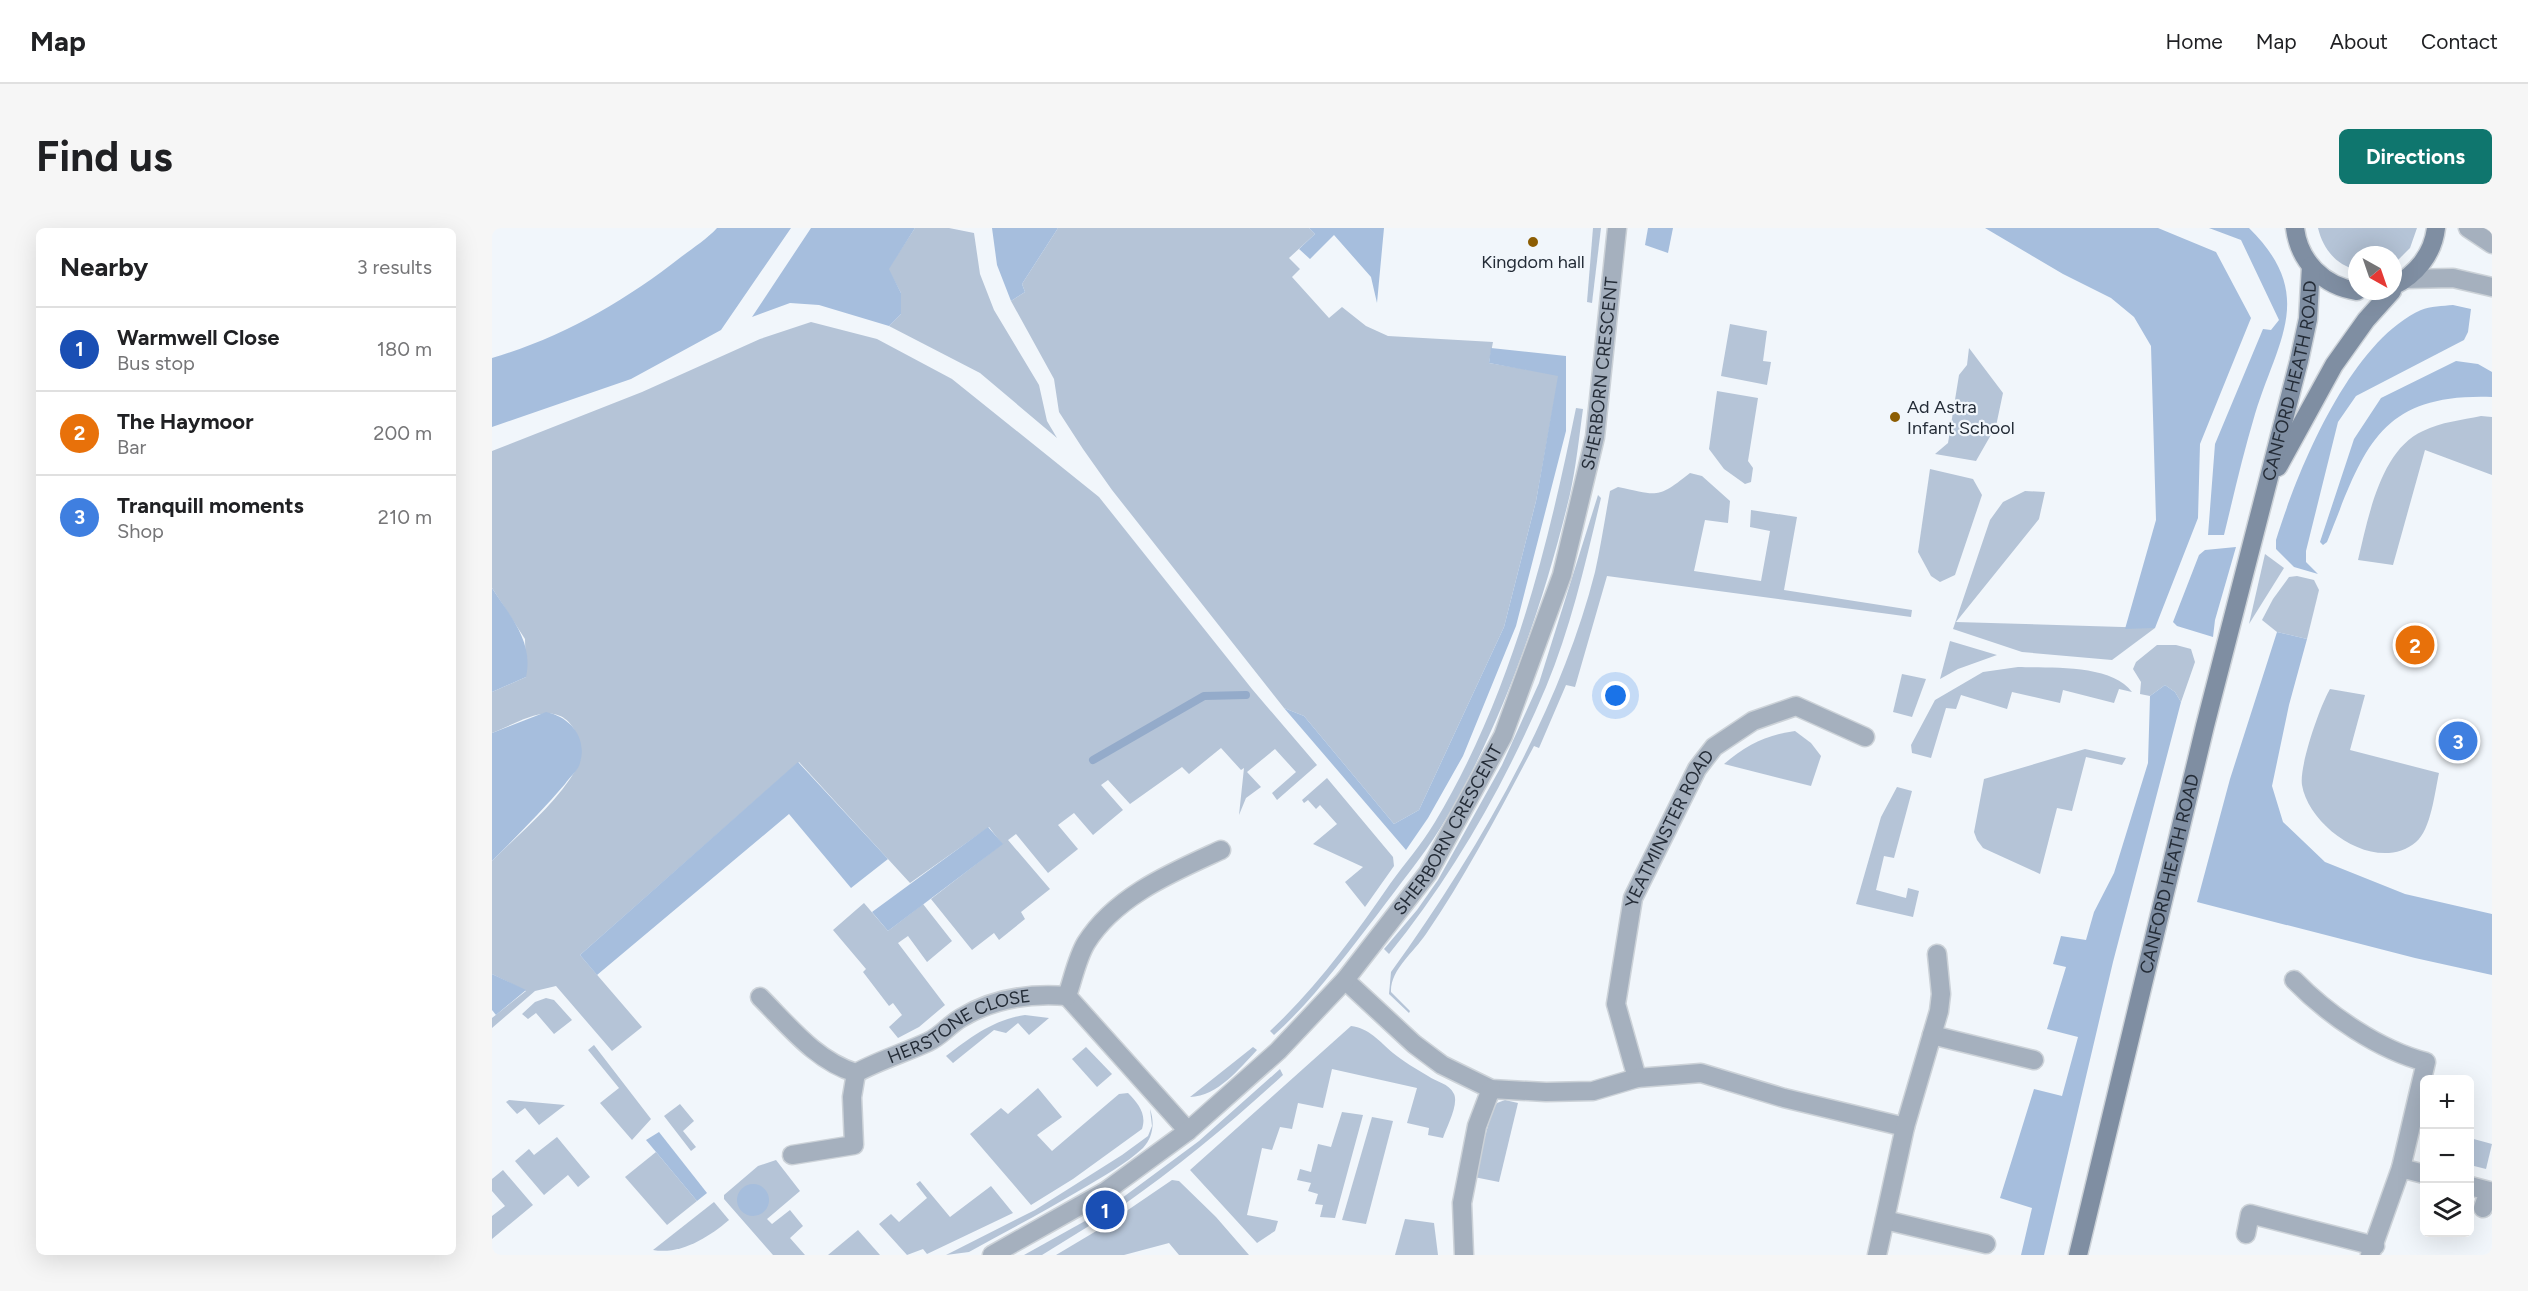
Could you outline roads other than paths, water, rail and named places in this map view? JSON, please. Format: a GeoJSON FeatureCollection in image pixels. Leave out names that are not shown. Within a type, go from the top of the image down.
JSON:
{"type":"FeatureCollection","features":[{"type":"Feature","properties":{"kind":"main road"},"geometry":{"type":"LineString","coordinates":[[2280,228],[2306,259],[2332,284],[2348,288]]}},
{"type":"Feature","properties":{"kind":"main road","name":"CANFORD HEATH ROAD"},"geometry":{"type":"LineString","coordinates":[[2078,1255],[2308,319],[2306,259],[2295,228]]}},
{"type":"Feature","properties":{"kind":"main road","name":"CANFORD HEATH ROAD"},"geometry":{"type":"LineString","coordinates":[[2402,281],[2427,256],[2436,228]]}},
{"type":"Feature","properties":{"kind":"main road","name":"CANFORD HEATH ROAD"},"geometry":{"type":"LineString","coordinates":[[2263,495],[2334,364],[2386,300]]}},
{"type":"Feature","properties":{"kind":"street","name":"SHERBORN CRESCENT"},"geometry":{"type":"LineString","coordinates":[[992,1255],[1106,1191],[1188,1131],[1278,1051],[1346,980],[1428,873],[1503,736],[1562,575],[1595,436],[1617,228]]}},
{"type":"Feature","properties":{"kind":"street"},"geometry":{"type":"LineString","coordinates":[[2468,228],[2492,244]]}},
{"type":"Feature","properties":{"kind":"street"},"geometry":{"type":"LineString","coordinates":[[2402,285],[2453,278],[2492,286]]}},
{"type":"Feature","properties":{"kind":"street","name":"YEATMINSTER ROAD"},"geometry":{"type":"LineString","coordinates":[[1637,1078],[1616,1004],[1633,898],[1697,770],[1714,747],[1753,721],[1796,706],[1864,737]]}},
{"type":"Feature","properties":{"kind":"street"},"geometry":{"type":"LineString","coordinates":[[1188,1131],[1067,996],[1085,944],[1120,905],[1160,878],[1221,850]]}},
{"type":"Feature","properties":{"kind":"street"},"geometry":{"type":"LineString","coordinates":[[1877,1255],[1905,1127],[1932,1035],[1941,994],[1937,954]]}},
{"type":"Feature","properties":{"kind":"street"},"geometry":{"type":"LineString","coordinates":[[1346,980],[1414,1044],[1442,1065],[1491,1089],[1546,1092],[1593,1091],[1637,1078],[1701,1073],[1784,1098],[1905,1127]]}},
{"type":"Feature","properties":{"kind":"street"},"geometry":{"type":"LineString","coordinates":[[2246,1234],[2250,1214],[2372,1251],[2401,1168],[2426,1062],[2409,1058],[2360,1032],[2306,993],[2294,980]]}},
{"type":"Feature","properties":{"kind":"street","name":"HERSTONE CLOSE"},"geometry":{"type":"LineString","coordinates":[[856,1073],[884,1058],[930,1042],[962,1017],[1005,1000],[1036,993],[1067,996]]}},
{"type":"Feature","properties":{"kind":"street"},"geometry":{"type":"LineString","coordinates":[[760,997],[816,1053],[842,1069],[856,1073],[852,1097],[854,1145],[792,1155]]}},
{"type":"Feature","properties":{"kind":"street"},"geometry":{"type":"LineString","coordinates":[[1932,1035],[2034,1060]]}},
{"type":"Feature","properties":{"kind":"street"},"geometry":{"type":"LineString","coordinates":[[1464,1255],[1462,1203],[1477,1126],[1491,1089]]}},
{"type":"Feature","properties":{"kind":"street"},"geometry":{"type":"LineString","coordinates":[[2401,1168],[2420,1173]]}},
{"type":"Feature","properties":{"kind":"street"},"geometry":{"type":"LineString","coordinates":[[2474,1187],[2489,1191],[2483,1208]]}},
{"type":"Feature","properties":{"kind":"street"},"geometry":{"type":"LineString","coordinates":[[1885,1220],[1986,1244]]}},
{"type":"Feature","properties":{"kind":"waterway"},"geometry":{"type":"LineString","coordinates":[[1093,760],[1204,696],[1246,695]]}},
{"type":"Feature","properties":{"kind":"place","name":"Kingdom hall"},"geometry":{"type":"Point","coordinates":[1533,242]}},
{"type":"Feature","properties":{"kind":"place","name":"Ad Astra Infant School"},"geometry":{"type":"Point","coordinates":[1895,417]}},
{"type":"Feature","properties":{"kind":"place","name":"The Haymoor"},"geometry":{"type":"Point","coordinates":[2415,645]}},
{"type":"Feature","properties":{"kind":"place","name":"Tranquill moments"},"geometry":{"type":"Point","coordinates":[2458,741]}},
{"type":"Feature","properties":{"kind":"place","name":"Warmwell Close"},"geometry":{"type":"Point","coordinates":[1105,1210]}}]}
